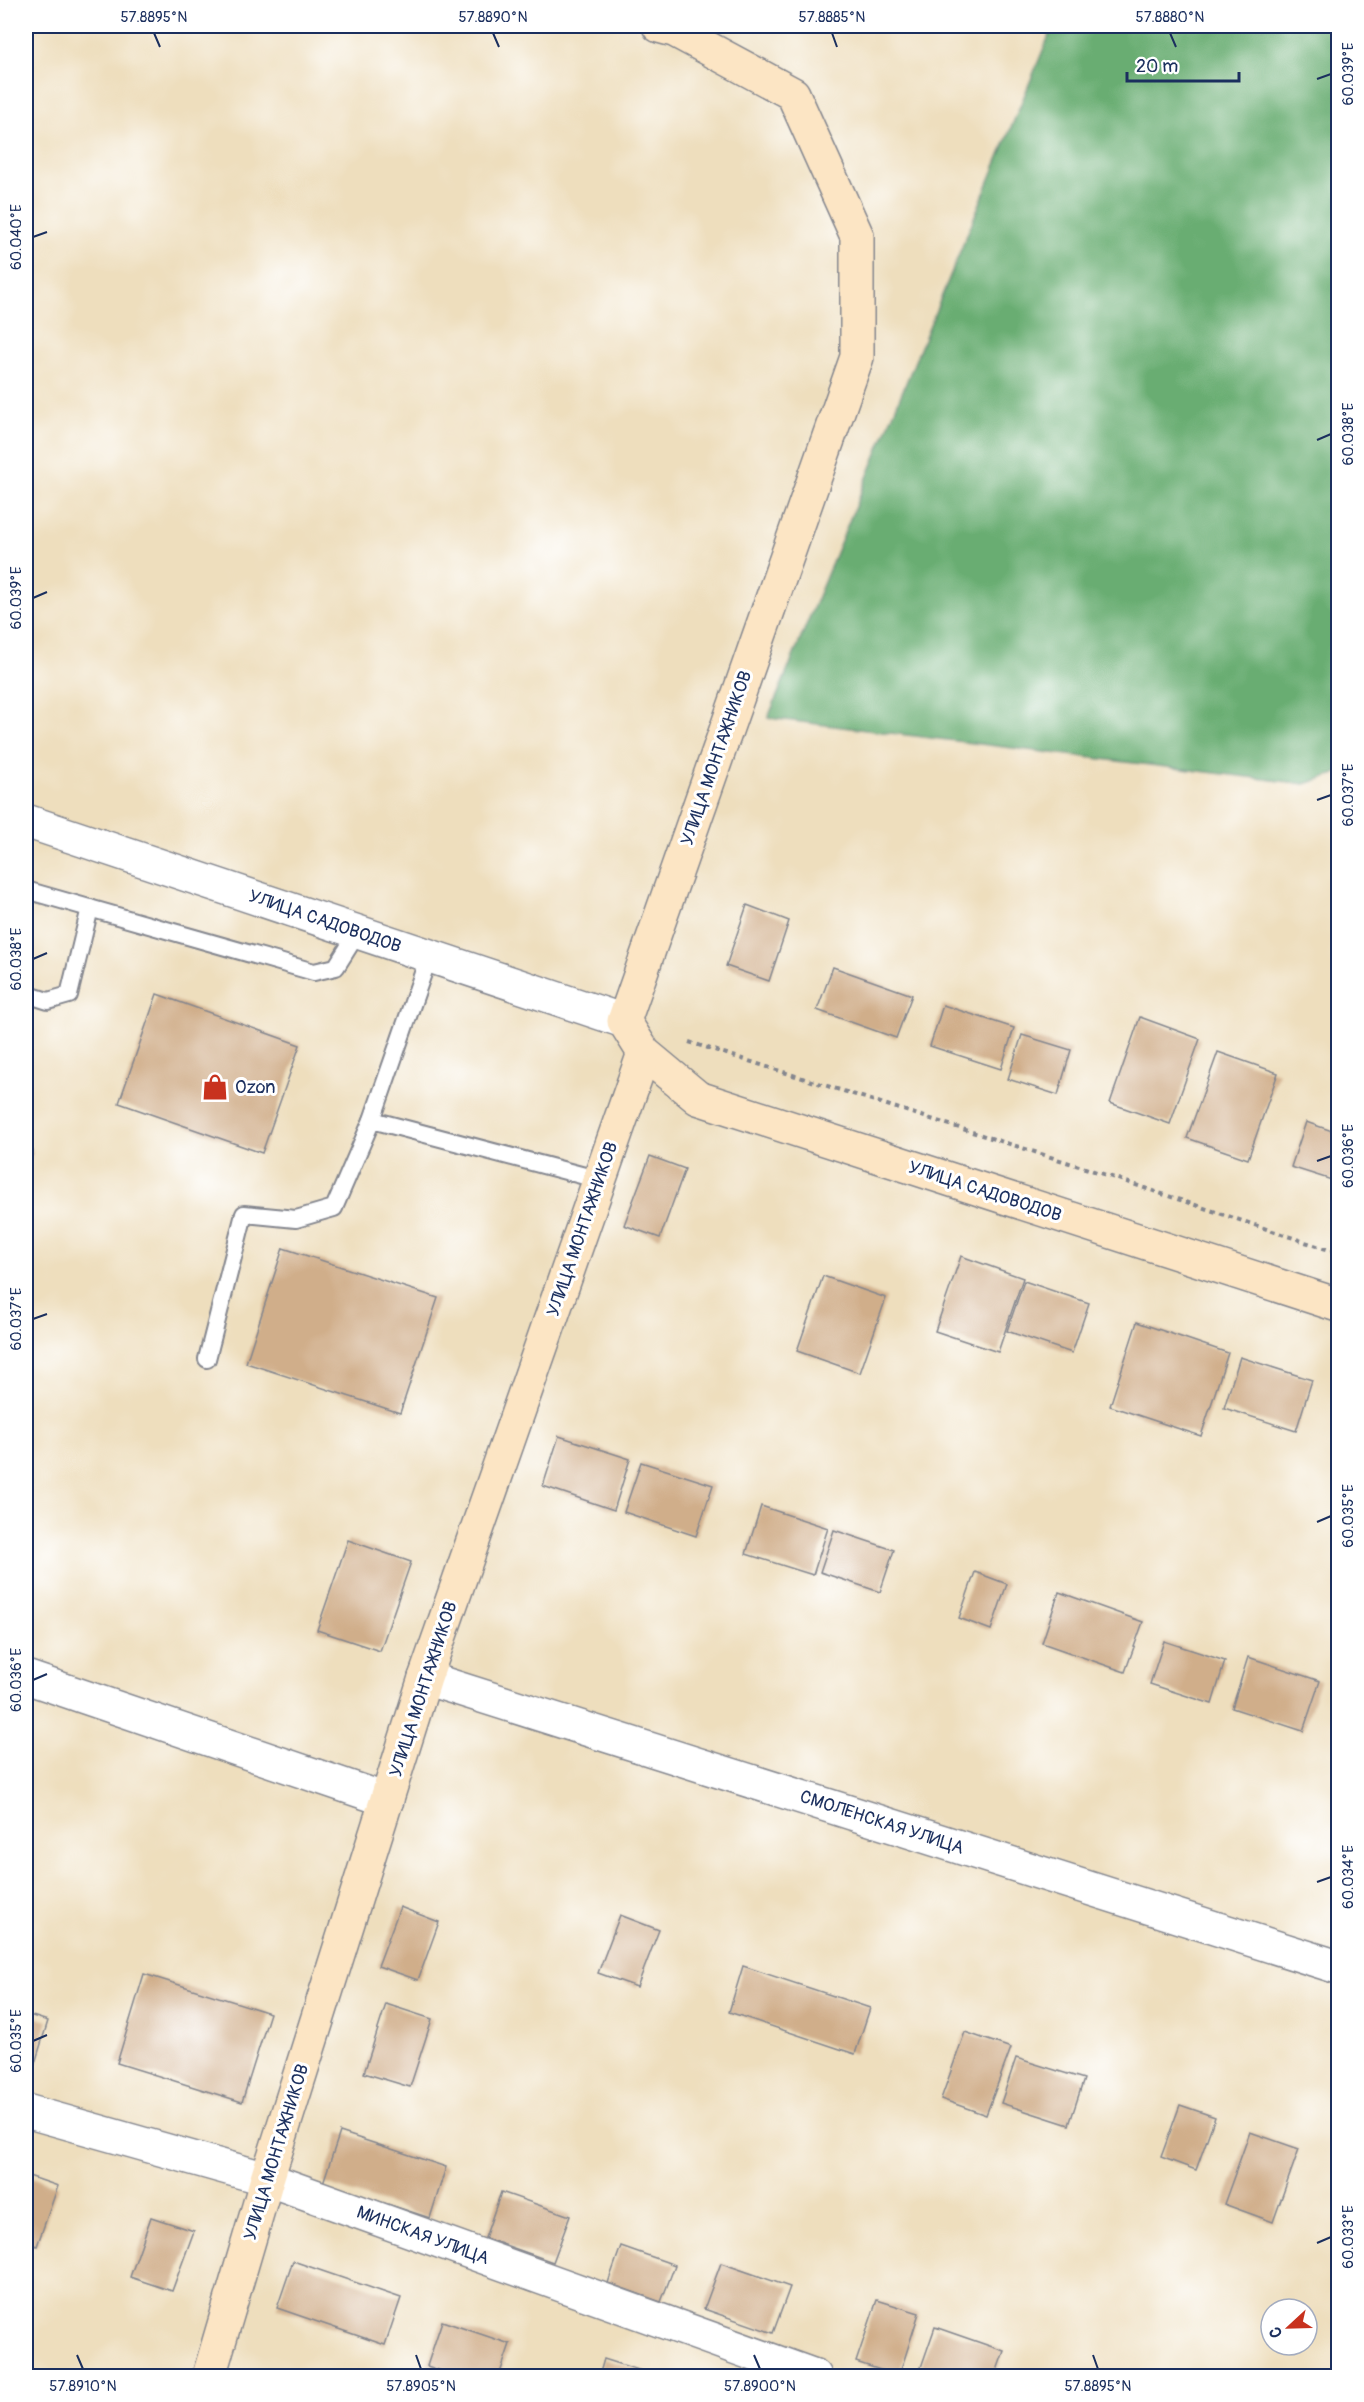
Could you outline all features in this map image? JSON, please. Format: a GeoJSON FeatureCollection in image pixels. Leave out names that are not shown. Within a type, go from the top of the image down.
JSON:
{"type":"FeatureCollection","features":[{"type":"Feature","properties":{"kind":"main road","name":"УЛИЦА МОНТАЖНИКОВ"},"geometry":{"type":"LineString","coordinates":[[624,1021],[857,357],[857,236],[793,94],[674,30],[659,26]]}},
{"type":"Feature","properties":{"kind":"main road"},"geometry":{"type":"LineString","coordinates":[[624,1021],[644,1053]]}},
{"type":"Feature","properties":{"kind":"main road","name":"УЛИЦА МОНТАЖНИКОВ"},"geometry":{"type":"LineString","coordinates":[[209,2376],[267,2179],[426,1677],[644,1053]]}},
{"type":"Feature","properties":{"kind":"main road","name":"УЛИЦА САДОВОДОВ"},"geometry":{"type":"LineString","coordinates":[[644,1053],[698,1098],[1338,1305]]}},
{"type":"Feature","properties":{"kind":"street","name":"УЛИЦА САДОВОДОВ"},"geometry":{"type":"LineString","coordinates":[[26,821],[624,1021]]}},
{"type":"Feature","properties":{"kind":"street"},"geometry":{"type":"LineString","coordinates":[[26,1677],[387,1800]]}},
{"type":"Feature","properties":{"kind":"street","name":"СМОЛЕНСКАЯ УЛИЦА"},"geometry":{"type":"LineString","coordinates":[[426,1677],[1338,1967]]}},
{"type":"Feature","properties":{"kind":"street","name":"МИНСКАЯ УЛИЦА"},"geometry":{"type":"LineString","coordinates":[[26,2111],[267,2179],[815,2376]]}},
{"type":"Feature","properties":{"kind":"lane"},"geometry":{"type":"LineString","coordinates":[[26,890],[314,972],[336,967],[358,932]]}},
{"type":"Feature","properties":{"kind":"lane"},"geometry":{"type":"LineString","coordinates":[[26,994],[48,1001],[69,995],[90,908]]}},
{"type":"Feature","properties":{"kind":"lane"},"geometry":{"type":"LineString","coordinates":[[207,1359],[244,1214],[296,1219],[334,1208],[372,1120],[429,956]]}},
{"type":"Feature","properties":{"kind":"lane"},"geometry":{"type":"LineString","coordinates":[[372,1120],[600,1180]]}},
{"type":"Feature","properties":{"kind":"path"},"geometry":{"type":"LineString","coordinates":[[680,1039],[1082,1167],[1338,1253]]}},
{"type":"Feature","properties":{"kind":"green space"},"geometry":{"type":"Polygon","coordinates":[[[1053,26],[1338,26],[1338,773],[1305,784],[768,718],[1053,26]]]}},
{"type":"Feature","properties":{"kind":"building"},"geometry":{"type":"Polygon","coordinates":[[[747,905],[789,921],[769,981],[726,966],[747,905]]]}},
{"type":"Feature","properties":{"kind":"building"},"geometry":{"type":"Polygon","coordinates":[[[833,967],[912,995],[896,1038],[817,1010],[833,967]]]}},
{"type":"Feature","properties":{"kind":"building"},"geometry":{"type":"Polygon","coordinates":[[[157,994],[300,1045],[262,1153],[119,1103],[157,994]]]}},
{"type":"Feature","properties":{"kind":"building"},"geometry":{"type":"Polygon","coordinates":[[[943,1005],[1014,1028],[1001,1069],[930,1046],[943,1005]]]}},
{"type":"Feature","properties":{"kind":"building"},"geometry":{"type":"Polygon","coordinates":[[[1140,1017],[1200,1039],[1170,1124],[1110,1103],[1140,1017]]]}},
{"type":"Feature","properties":{"kind":"building"},"geometry":{"type":"Polygon","coordinates":[[[1022,1035],[1071,1050],[1058,1095],[1008,1079],[1022,1035]]]}},
{"type":"Feature","properties":{"kind":"building"},"geometry":{"type":"Polygon","coordinates":[[[1218,1052],[1278,1073],[1248,1159],[1187,1138],[1218,1052]]]}},
{"type":"Feature","properties":{"kind":"building"},"geometry":{"type":"Polygon","coordinates":[[[1306,1122],[1338,1133],[1338,1182],[1291,1167],[1306,1122]]]}},
{"type":"Feature","properties":{"kind":"building"},"geometry":{"type":"Polygon","coordinates":[[[26,1148],[33,1151],[26,1172],[26,1148]]]}},
{"type":"Feature","properties":{"kind":"building"},"geometry":{"type":"Polygon","coordinates":[[[650,1156],[685,1169],[660,1238],[624,1225],[650,1156]]]}},
{"type":"Feature","properties":{"kind":"building"},"geometry":{"type":"Polygon","coordinates":[[[283,1248],[438,1298],[400,1413],[246,1363],[283,1248]]]}},
{"type":"Feature","properties":{"kind":"building"},"geometry":{"type":"Polygon","coordinates":[[[961,1256],[1023,1278],[998,1352],[935,1331],[961,1256]]]}},
{"type":"Feature","properties":{"kind":"building"},"geometry":{"type":"Polygon","coordinates":[[[823,1276],[886,1298],[860,1373],[797,1351],[823,1276]]]}},
{"type":"Feature","properties":{"kind":"building"},"geometry":{"type":"Polygon","coordinates":[[[1024,1281],[1089,1303],[1072,1353],[1007,1331],[1024,1281]]]}},
{"type":"Feature","properties":{"kind":"building"},"geometry":{"type":"Polygon","coordinates":[[[1137,1322],[1228,1353],[1201,1436],[1110,1406],[1137,1322]]]}},
{"type":"Feature","properties":{"kind":"building"},"geometry":{"type":"Polygon","coordinates":[[[1240,1357],[1312,1380],[1296,1431],[1224,1408],[1240,1357]]]}},
{"type":"Feature","properties":{"kind":"building"},"geometry":{"type":"Polygon","coordinates":[[[1338,1433],[1338,1454],[1332,1452],[1338,1433]]]}},
{"type":"Feature","properties":{"kind":"building"},"geometry":{"type":"Polygon","coordinates":[[[559,1436],[630,1459],[614,1510],[543,1486],[559,1436]]]}},
{"type":"Feature","properties":{"kind":"building"},"geometry":{"type":"Polygon","coordinates":[[[641,1462],[713,1485],[696,1536],[624,1512],[641,1462]]]}},
{"type":"Feature","properties":{"kind":"building"},"geometry":{"type":"Polygon","coordinates":[[[761,1506],[828,1528],[813,1575],[746,1554],[761,1506]]]}},
{"type":"Feature","properties":{"kind":"building"},"geometry":{"type":"Polygon","coordinates":[[[834,1530],[894,1550],[880,1592],[820,1572],[834,1530]]]}},
{"type":"Feature","properties":{"kind":"building"},"geometry":{"type":"Polygon","coordinates":[[[348,1540],[411,1562],[380,1651],[317,1630],[348,1540]]]}},
{"type":"Feature","properties":{"kind":"building"},"geometry":{"type":"Polygon","coordinates":[[[975,1572],[1007,1584],[991,1630],[959,1618],[975,1572]]]}},
{"type":"Feature","properties":{"kind":"building"},"geometry":{"type":"Polygon","coordinates":[[[1059,1592],[1143,1622],[1125,1672],[1042,1643],[1059,1592]]]}},
{"type":"Feature","properties":{"kind":"building"},"geometry":{"type":"Polygon","coordinates":[[[1164,1641],[1225,1661],[1212,1704],[1150,1684],[1164,1641]]]}},
{"type":"Feature","properties":{"kind":"building"},"geometry":{"type":"Polygon","coordinates":[[[1248,1657],[1320,1681],[1303,1731],[1232,1708],[1248,1657]]]}},
{"type":"Feature","properties":{"kind":"building"},"geometry":{"type":"Polygon","coordinates":[[[400,1907],[439,1922],[418,1980],[378,1966],[400,1907]]]}},
{"type":"Feature","properties":{"kind":"building"},"geometry":{"type":"Polygon","coordinates":[[[620,1915],[659,1930],[637,1987],[598,1973],[620,1915]]]}},
{"type":"Feature","properties":{"kind":"building"},"geometry":{"type":"Polygon","coordinates":[[[743,1966],[870,2008],[855,2054],[729,2012],[743,1966]]]}},
{"type":"Feature","properties":{"kind":"building"},"geometry":{"type":"Polygon","coordinates":[[[144,1974],[270,2013],[242,2102],[117,2063],[144,1974]]]}},
{"type":"Feature","properties":{"kind":"building"},"geometry":{"type":"Polygon","coordinates":[[[386,2004],[432,2019],[410,2087],[364,2073],[386,2004]]]}},
{"type":"Feature","properties":{"kind":"building"},"geometry":{"type":"Polygon","coordinates":[[[26,2014],[48,2021],[32,2073],[26,2071],[26,2014]]]}},
{"type":"Feature","properties":{"kind":"building"},"geometry":{"type":"Polygon","coordinates":[[[965,2032],[1011,2048],[986,2115],[941,2099],[965,2032]]]}},
{"type":"Feature","properties":{"kind":"building"},"geometry":{"type":"Polygon","coordinates":[[[1016,2058],[1084,2079],[1069,2125],[1001,2103],[1016,2058]]]}},
{"type":"Feature","properties":{"kind":"building"},"geometry":{"type":"Polygon","coordinates":[[[1180,2105],[1215,2117],[1196,2170],[1161,2157],[1180,2105]]]}},
{"type":"Feature","properties":{"kind":"building"},"geometry":{"type":"Polygon","coordinates":[[[340,2132],[446,2167],[430,2218],[323,2183],[340,2132]]]}},
{"type":"Feature","properties":{"kind":"building"},"geometry":{"type":"Polygon","coordinates":[[[1250,2132],[1299,2149],[1273,2222],[1224,2204],[1250,2132]]]}},
{"type":"Feature","properties":{"kind":"building"},"geometry":{"type":"Polygon","coordinates":[[[26,2175],[58,2186],[37,2246],[26,2242],[26,2175]]]}},
{"type":"Feature","properties":{"kind":"building"},"geometry":{"type":"Polygon","coordinates":[[[501,2192],[570,2216],[553,2262],[485,2238],[501,2192]]]}},
{"type":"Feature","properties":{"kind":"building"},"geometry":{"type":"Polygon","coordinates":[[[151,2217],[194,2231],[172,2291],[130,2277],[151,2217]]]}},
{"type":"Feature","properties":{"kind":"building"},"geometry":{"type":"Polygon","coordinates":[[[621,2246],[675,2265],[661,2302],[608,2283],[621,2246]]]}},
{"type":"Feature","properties":{"kind":"building"},"geometry":{"type":"Polygon","coordinates":[[[293,2261],[401,2298],[385,2345],[277,2308],[293,2261]]]}},
{"type":"Feature","properties":{"kind":"building"},"geometry":{"type":"Polygon","coordinates":[[[721,2263],[790,2287],[773,2333],[704,2309],[721,2263]]]}},
{"type":"Feature","properties":{"kind":"building"},"geometry":{"type":"Polygon","coordinates":[[[877,2300],[919,2313],[899,2376],[856,2362],[877,2300]]]}},
{"type":"Feature","properties":{"kind":"building"},"geometry":{"type":"Polygon","coordinates":[[[442,2321],[510,2344],[499,2376],[456,2376],[427,2366],[442,2321]]]}},
{"type":"Feature","properties":{"kind":"building"},"geometry":{"type":"Polygon","coordinates":[[[935,2327],[1004,2351],[995,2376],[927,2376],[919,2373],[935,2327]]]}},
{"type":"Feature","properties":{"kind":"building"},"geometry":{"type":"Polygon","coordinates":[[[604,2359],[651,2374],[650,2376],[599,2376],[604,2359]]]}},
{"type":"Feature","properties":{"kind":"place","name":"Ozon"},"geometry":{"type":"Point","coordinates":[215,1087]}}]}
